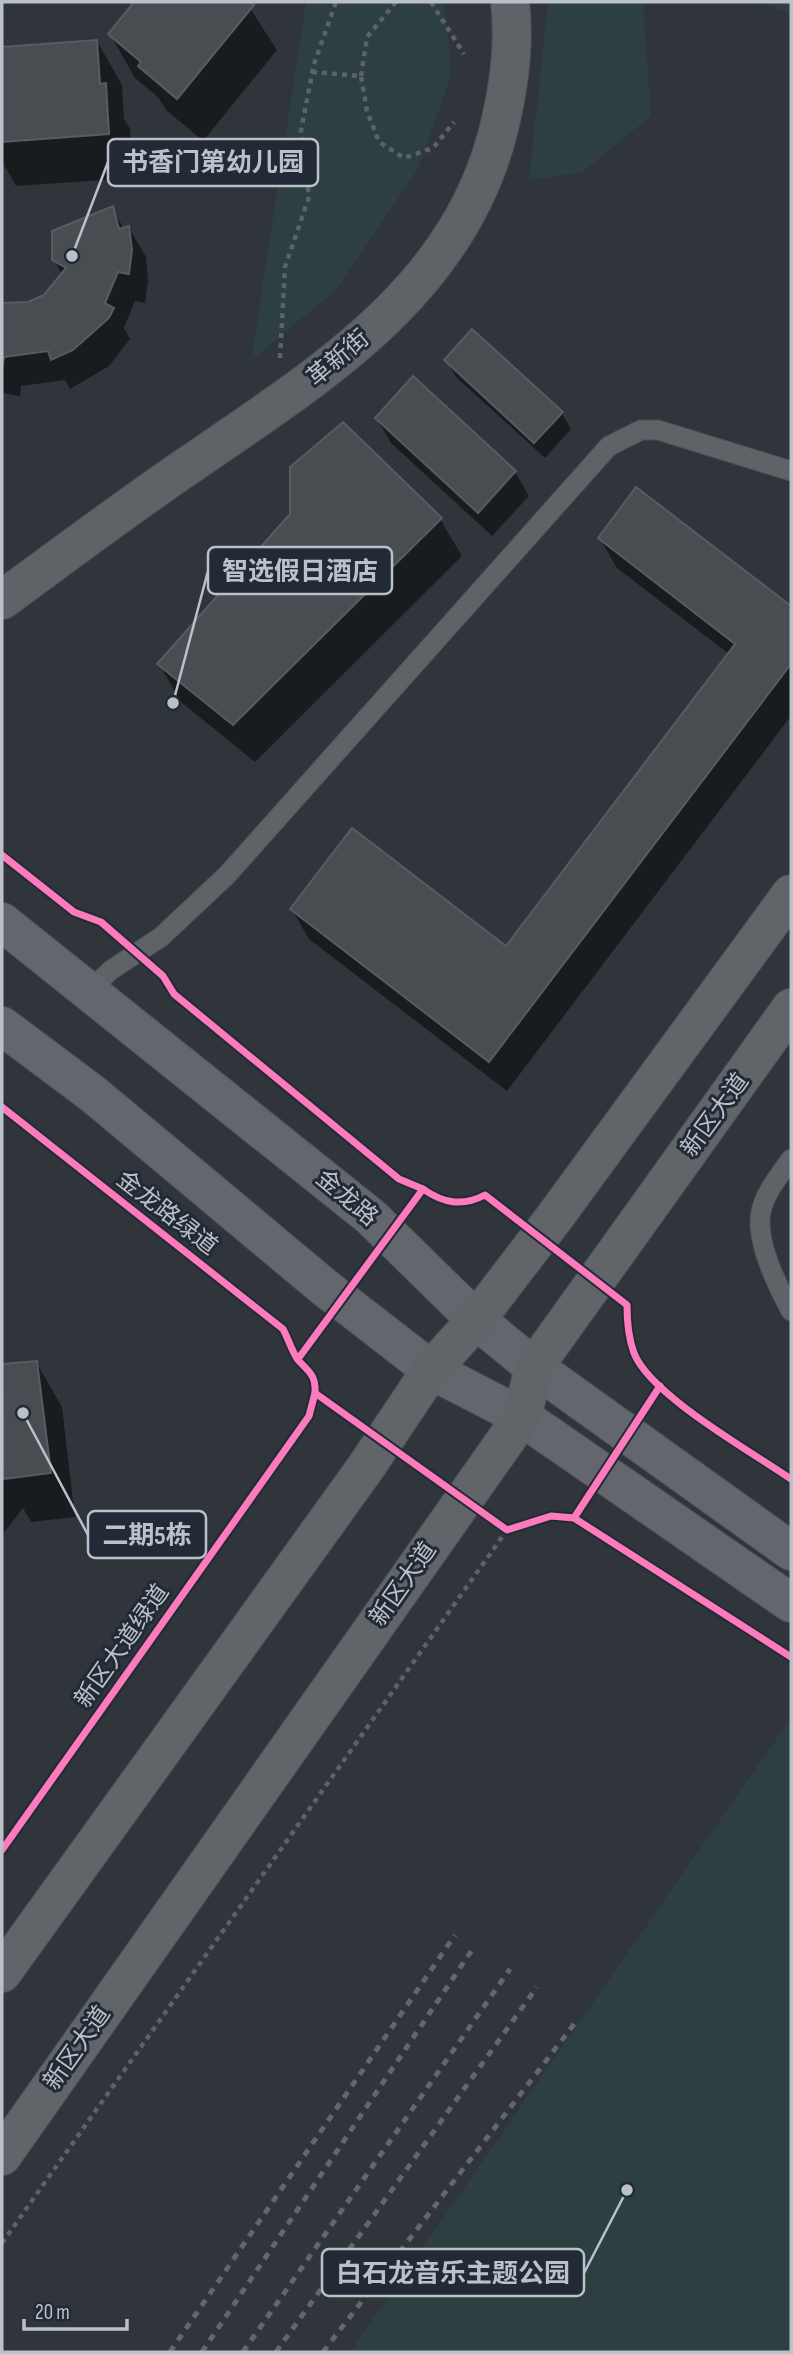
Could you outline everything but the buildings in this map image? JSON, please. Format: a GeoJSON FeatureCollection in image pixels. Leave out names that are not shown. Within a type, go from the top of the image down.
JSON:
{"type":"FeatureCollection","features":[{"type":"Feature","properties":{"kind":"main road"},"geometry":{"type":"LineString","coordinates":[[2,1973],[366,1467],[431,1370],[475,1320],[791,894]]}},
{"type":"Feature","properties":{"kind":"main road","name":"金龙路"},"geometry":{"type":"LineString","coordinates":[[2,922],[371,1217],[475,1320],[534,1367],[791,1551]]}},
{"type":"Feature","properties":{"kind":"main road","name":"新区大道"},"geometry":{"type":"LineString","coordinates":[[2,2156],[522,1417],[534,1367],[791,1008]]}},
{"type":"Feature","properties":{"kind":"main road"},"geometry":{"type":"LineString","coordinates":[[2,1026],[93,1094],[324,1287],[431,1370],[522,1417],[791,1603]]}},
{"type":"Feature","properties":{"kind":"street","name":"革新街"},"geometry":{"type":"LineString","coordinates":[[2,600],[149,492],[319,376],[395,310],[424,279],[453,237],[489,169],[505,106],[511,57],[510,2]]}},
{"type":"Feature","properties":{"kind":"lane"},"geometry":{"type":"LineString","coordinates":[[89,991],[111,970],[169,930],[227,875],[609,446],[641,430],[658,430],[791,471]]}},
{"type":"Feature","properties":{"kind":"lane"},"geometry":{"type":"LineString","coordinates":[[791,1159],[767,1194],[760,1214],[769,1271],[791,1311]]}},
{"type":"Feature","properties":{"kind":"path"},"geometry":{"type":"LineString","coordinates":[[280,359],[285,267],[309,198],[301,130],[312,72],[336,2]]}},
{"type":"Feature","properties":{"kind":"path"},"geometry":{"type":"LineString","coordinates":[[396,2],[367,37],[360,76],[367,111],[379,142],[404,158],[433,148],[454,122]]}},
{"type":"Feature","properties":{"kind":"path"},"geometry":{"type":"LineString","coordinates":[[431,2],[464,54]]}},
{"type":"Feature","properties":{"kind":"path"},"geometry":{"type":"LineString","coordinates":[[312,72],[360,76]]}},
{"type":"Feature","properties":{"kind":"path"},"geometry":{"type":"LineString","coordinates":[[500,1525],[508,1530]]}},
{"type":"Feature","properties":{"kind":"path"},"geometry":{"type":"LineString","coordinates":[[2,2243],[508,1530],[517,1526]]}},
{"type":"Feature","properties":{"kind":"shaded area"},"geometry":{"type":"Polygon","coordinates":[[[306,2],[445,2],[451,76],[418,169],[336,290],[251,361],[306,2]]]}},
{"type":"Feature","properties":{"kind":"shaded area"},"geometry":{"type":"Polygon","coordinates":[[[548,2],[643,2],[651,116],[582,172],[529,180],[548,2]]]}},
{"type":"Feature","properties":{"kind":"shaded area"},"geometry":{"type":"Polygon","coordinates":[[[759,2],[791,2],[791,15],[759,2]]]}},
{"type":"Feature","properties":{"kind":"shaded area"},"geometry":{"type":"Polygon","coordinates":[[[791,1718],[791,2352],[350,2352],[770,1748],[791,1718]]]}},
{"type":"Feature","properties":{"kind":"railway"},"geometry":{"type":"LineString","coordinates":[[170,2352],[455,1935]]}},
{"type":"Feature","properties":{"kind":"railway"},"geometry":{"type":"LineString","coordinates":[[202,2352],[474,1947]]}},
{"type":"Feature","properties":{"kind":"railway"},"geometry":{"type":"LineString","coordinates":[[243,2352],[510,1969]]}},
{"type":"Feature","properties":{"kind":"railway"},"geometry":{"type":"LineString","coordinates":[[276,2352],[537,1987]]}},
{"type":"Feature","properties":{"kind":"railway"},"geometry":{"type":"LineString","coordinates":[[323,2352],[578,2019]]}},
{"type":"Feature","properties":{"kind":"cycle path"},"geometry":{"type":"LineString","coordinates":[[2,855],[74,912],[101,922],[163,976],[174,994],[399,1179],[423,1189]]}},
{"type":"Feature","properties":{"kind":"cycle path","name":"金龙路绿道"},"geometry":{"type":"LineString","coordinates":[[2,1107],[283,1329],[296,1357],[313,1378],[315,1393],[507,1530],[551,1516],[574,1518],[791,1657]]}},
{"type":"Feature","properties":{"kind":"cycle path"},"geometry":{"type":"LineString","coordinates":[[298,1359],[423,1189],[438,1198],[453,1202],[468,1201],[485,1195],[627,1305],[628,1329],[634,1353],[660,1387],[704,1422],[791,1479]]}},
{"type":"Feature","properties":{"kind":"cycle path"},"geometry":{"type":"LineString","coordinates":[[574,1518],[660,1386]]}},
{"type":"Feature","properties":{"kind":"cycle path","name":"新区大道绿道"},"geometry":{"type":"LineString","coordinates":[[2,1850],[309,1416],[315,1393]]}},
{"type":"Feature","properties":{"kind":"place","name":"书香门第幼儿园"},"geometry":{"type":"Point","coordinates":[72,256]}},
{"type":"Feature","properties":{"kind":"place","name":"智选假日酒店"},"geometry":{"type":"Point","coordinates":[173,703]}},
{"type":"Feature","properties":{"kind":"place","name":"二期5栋"},"geometry":{"type":"Point","coordinates":[23,1413]}},
{"type":"Feature","properties":{"kind":"place","name":"白石龙音乐主题公园"},"geometry":{"type":"Point","coordinates":[627,2190]}}]}
